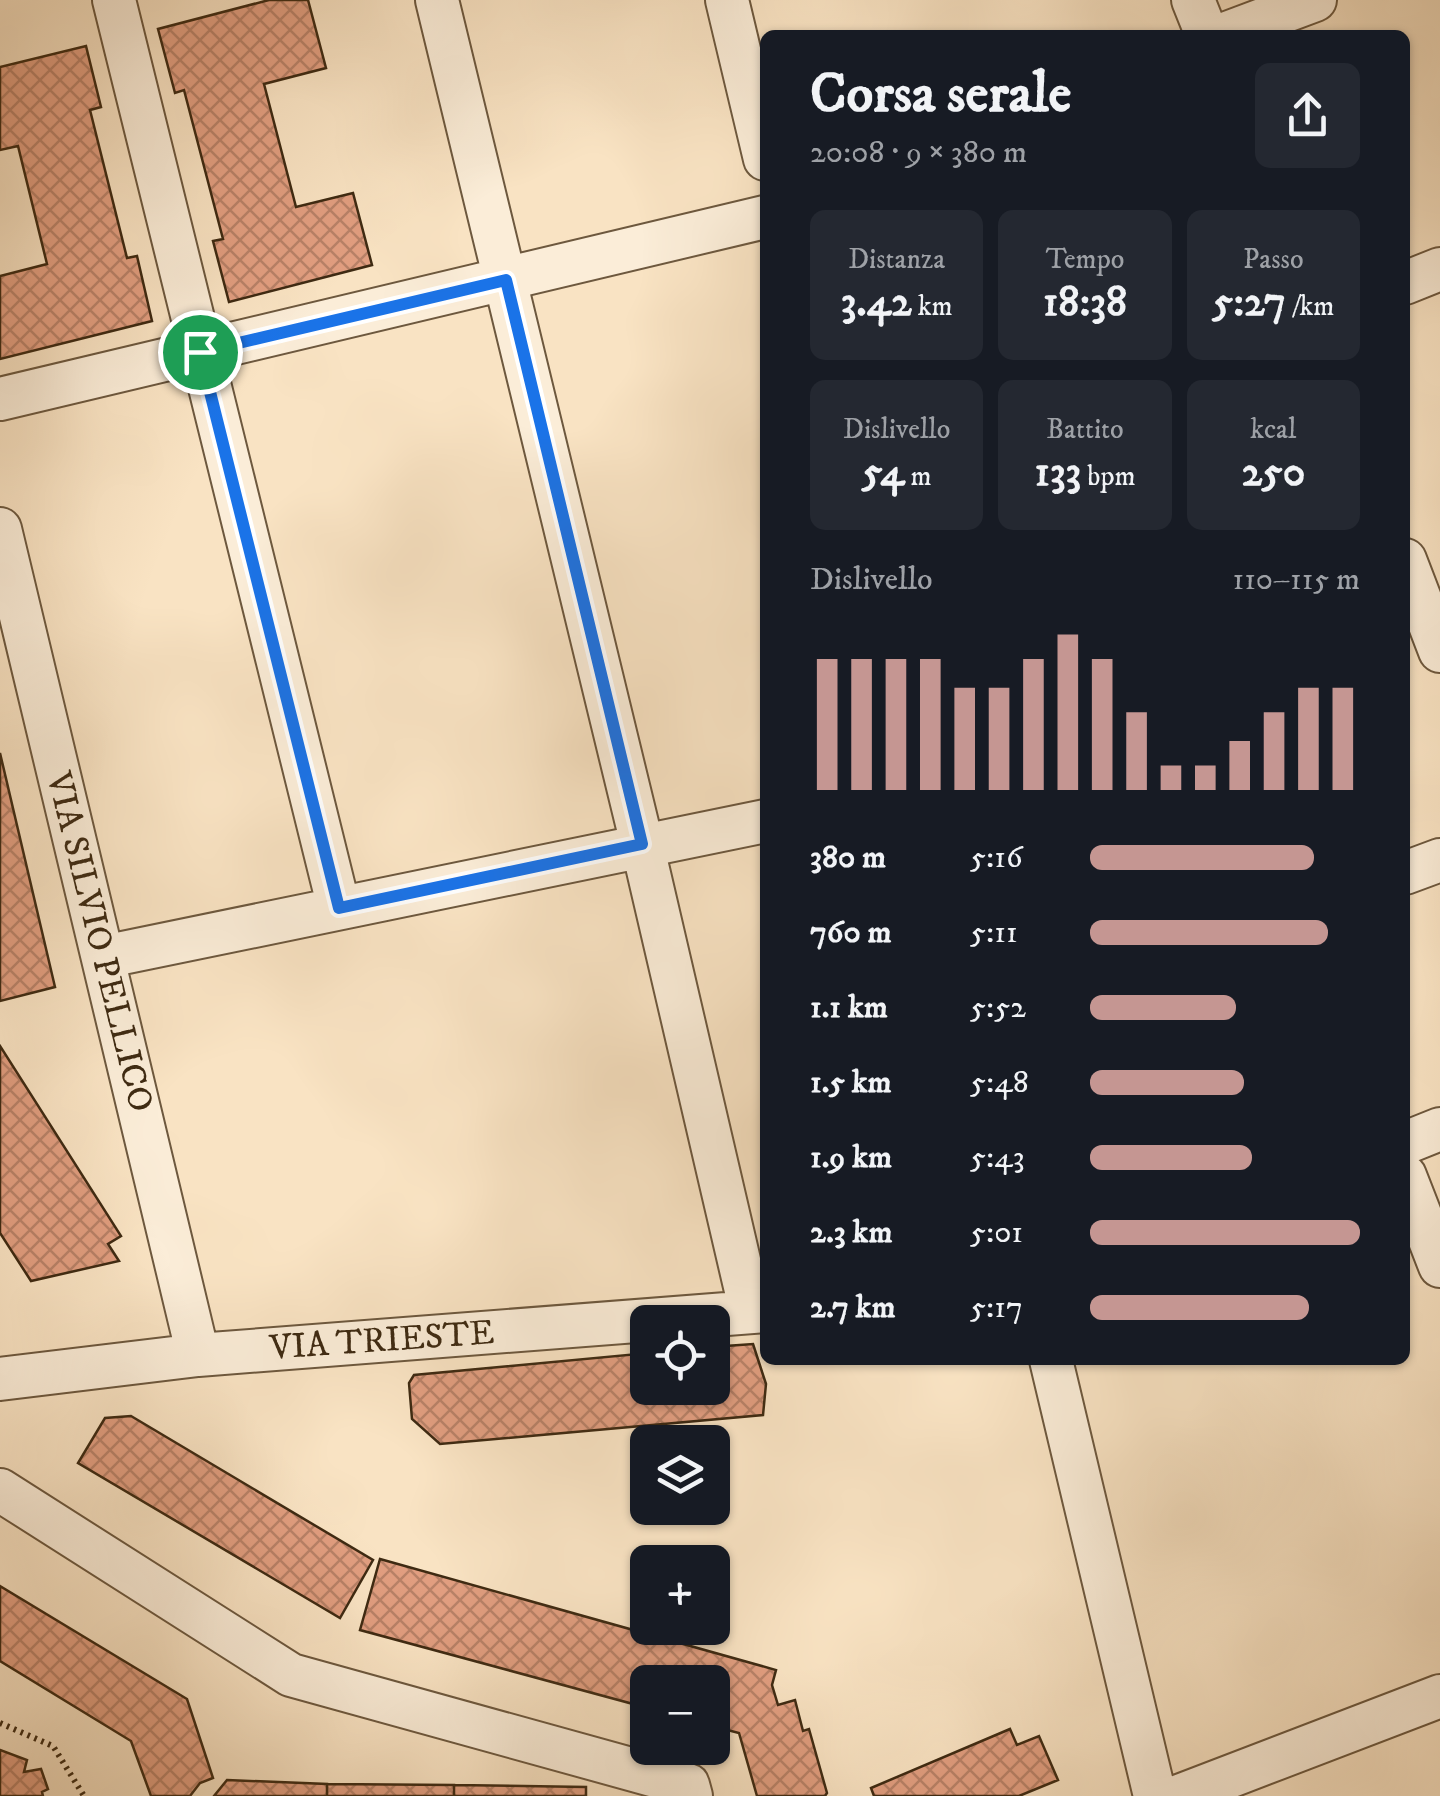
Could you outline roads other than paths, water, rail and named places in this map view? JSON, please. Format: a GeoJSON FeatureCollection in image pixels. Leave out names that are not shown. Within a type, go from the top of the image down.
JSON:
{"type":"FeatureCollection","features":[{"type":"Feature","properties":{"kind":"street"},"geometry":{"type":"LineString","coordinates":[[114,0],[339,908]]}},
{"type":"Feature","properties":{"kind":"street"},"geometry":{"type":"LineString","coordinates":[[437,0],[758,1312]]}},
{"type":"Feature","properties":{"kind":"street"},"geometry":{"type":"LineString","coordinates":[[727,0],[760,138]]}},
{"type":"Feature","properties":{"kind":"street"},"geometry":{"type":"LineString","coordinates":[[1193,0],[1205,30]]}},
{"type":"Feature","properties":{"kind":"street"},"geometry":{"type":"LineString","coordinates":[[1235,30],[1315,0]]}},
{"type":"Feature","properties":{"kind":"street"},"geometry":{"type":"LineString","coordinates":[[0,399],[760,218]]}},
{"type":"Feature","properties":{"kind":"street"},"geometry":{"type":"LineString","coordinates":[[1410,281],[1440,269]]}},
{"type":"Feature","properties":{"kind":"street","name":"VIA SILVIO PELLICO"},"geometry":{"type":"LineString","coordinates":[[0,529],[198,1355]]}},
{"type":"Feature","properties":{"kind":"street"},"geometry":{"type":"LineString","coordinates":[[1410,571],[1440,650]]}},
{"type":"Feature","properties":{"kind":"street"},"geometry":{"type":"LineString","coordinates":[[103,957],[760,822]]}},
{"type":"Feature","properties":{"kind":"street"},"geometry":{"type":"LineString","coordinates":[[1410,872],[1440,860]]}},
{"type":"Feature","properties":{"kind":"street"},"geometry":{"type":"LineString","coordinates":[[1410,1141],[1440,1129]]}},
{"type":"Feature","properties":{"kind":"street"},"geometry":{"type":"LineString","coordinates":[[1410,1189],[1440,1266]]}},
{"type":"Feature","properties":{"kind":"street","name":"VIA TRIESTE"},"geometry":{"type":"LineString","coordinates":[[0,1379],[198,1355],[758,1312]]}},
{"type":"Feature","properties":{"kind":"street"},"geometry":{"type":"LineString","coordinates":[[1052,1365],[1155,1796]]}},
{"type":"Feature","properties":{"kind":"street"},"geometry":{"type":"LineString","coordinates":[[0,1490],[291,1675],[688,1785],[691,1796]]}},
{"type":"Feature","properties":{"kind":"street"},"geometry":{"type":"LineString","coordinates":[[1179,1796],[1440,1696]]}}]}
